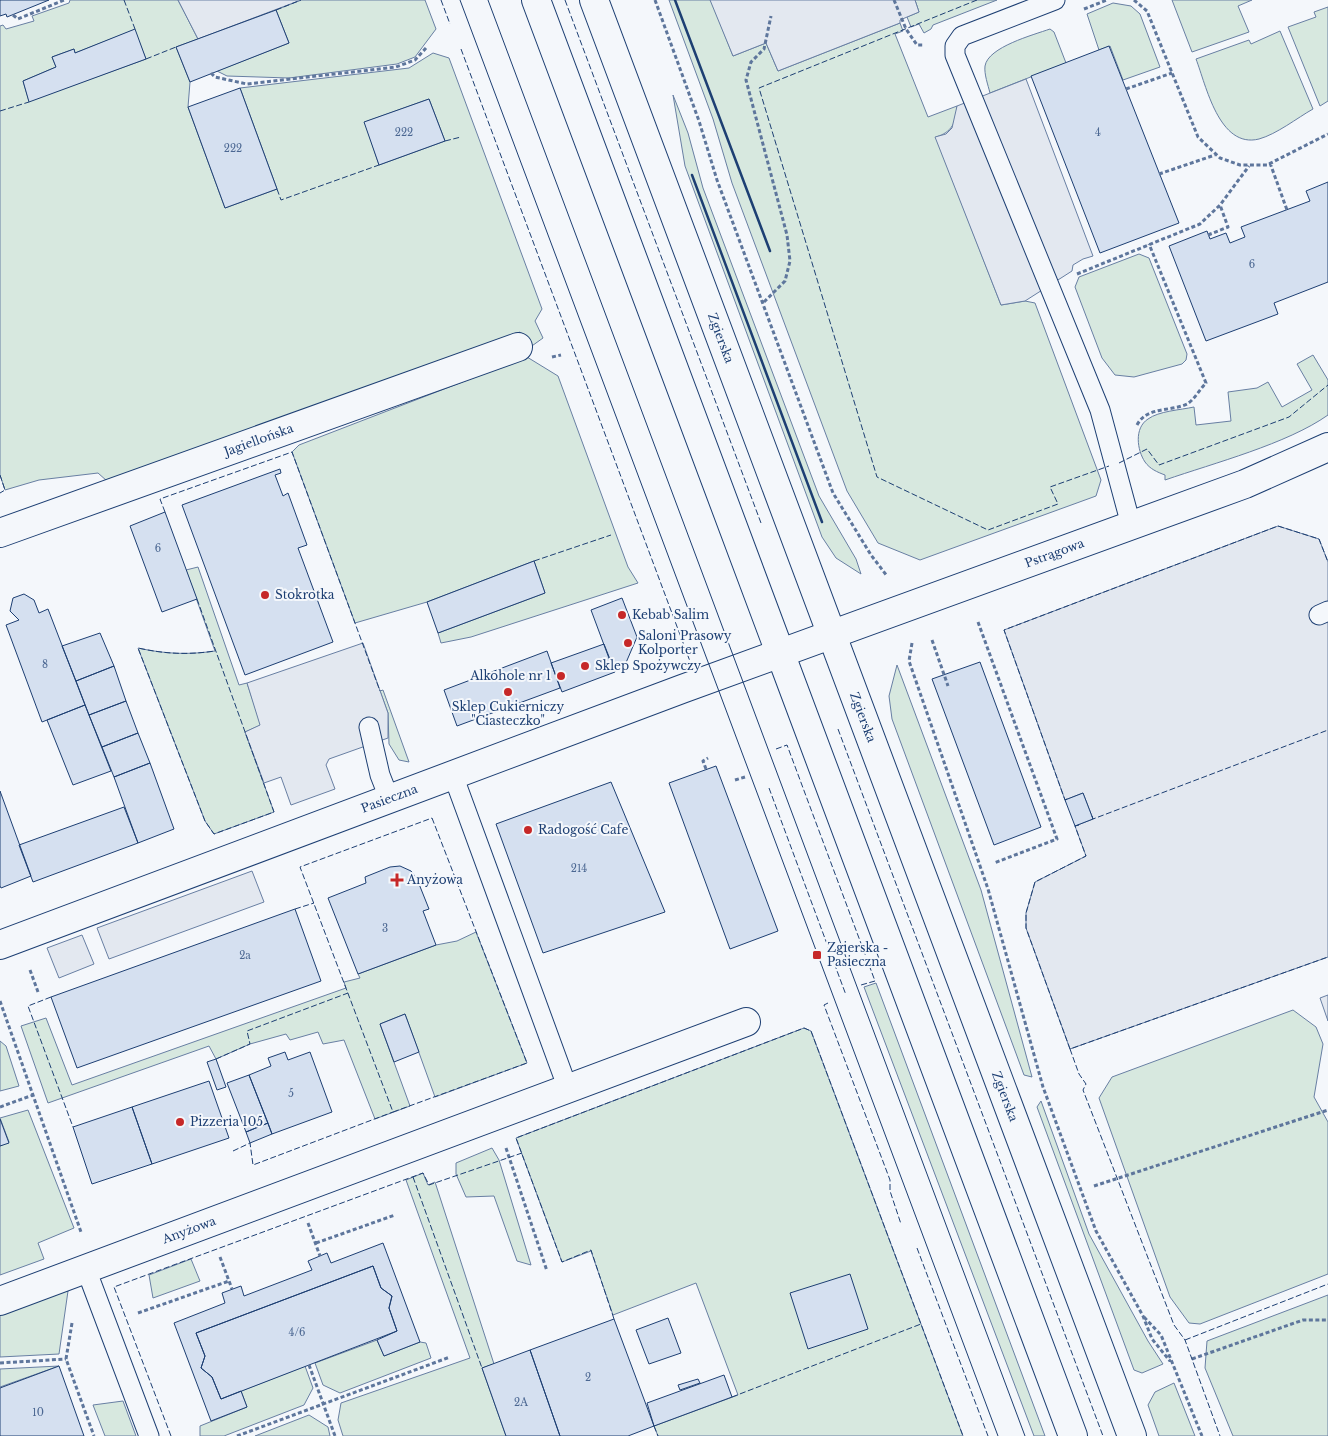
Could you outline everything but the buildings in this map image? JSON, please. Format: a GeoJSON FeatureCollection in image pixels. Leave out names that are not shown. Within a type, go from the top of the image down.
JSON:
{"type":"FeatureCollection","features":[{"type":"Feature","properties":{"kind":"main road"},"geometry":{"type":"LineString","coordinates":[[536,0],[1073,1436]]}},
{"type":"Feature","properties":{"kind":"main road","name":"Zgierska"},"geometry":{"type":"LineString","coordinates":[[594,0],[1132,1436]]}},
{"type":"Feature","properties":{"kind":"main road","name":"Jagiellońska"},"geometry":{"type":"LineString","coordinates":[[0,533],[518,347]]}},
{"type":"Feature","properties":{"kind":"main road","name":"Pstrągowa"},"geometry":{"type":"LineString","coordinates":[[780,653],[1245,484],[1327,449]]}},
{"type":"Feature","properties":{"kind":"main road","name":"Pasieczna"},"geometry":{"type":"LineString","coordinates":[[0,945],[388,798],[780,653]]}},
{"type":"Feature","properties":{"kind":"main road","name":"Anyżowa"},"geometry":{"type":"LineString","coordinates":[[0,1301],[746,1022]]}},
{"type":"Feature","properties":{"kind":"lane"},"geometry":{"type":"LineString","coordinates":[[1055,0],[962,36],[955,46],[956,55],[1100,410],[1131,525]]}},
{"type":"Feature","properties":{"kind":"lane"},"geometry":{"type":"LineString","coordinates":[[368,727],[388,798]]}},
{"type":"Feature","properties":{"kind":"lane"},"geometry":{"type":"LineString","coordinates":[[453,775],[568,1089]]}},
{"type":"Feature","properties":{"kind":"lane"},"geometry":{"type":"LineString","coordinates":[[86,1269],[149,1436]]}},
{"type":"Feature","properties":{"kind":"path"},"geometry":{"type":"LineString","coordinates":[[13,15],[18,19],[64,0]]}},
{"type":"Feature","properties":{"kind":"path"},"geometry":{"type":"LineString","coordinates":[[655,0],[699,121],[717,180],[764,302],[832,493],[871,555],[886,572],[890,582]]}},
{"type":"Feature","properties":{"kind":"path"},"geometry":{"type":"LineString","coordinates":[[894,0],[906,30]]}},
{"type":"Feature","properties":{"kind":"path"},"geometry":{"type":"LineString","coordinates":[[1134,0],[1147,11],[1198,136],[1216,154],[1230,163],[1249,166],[1270,163],[1328,134]]}},
{"type":"Feature","properties":{"kind":"path"},"geometry":{"type":"LineString","coordinates":[[764,302],[785,281],[790,261],[787,235],[746,80],[751,62],[764,49],[771,16]]}},
{"type":"Feature","properties":{"kind":"path"},"geometry":{"type":"LineString","coordinates":[[211,73],[215,77],[247,84],[280,81],[396,66],[415,60],[426,48]]}},
{"type":"Feature","properties":{"kind":"path"},"geometry":{"type":"LineString","coordinates":[[1126,89],[1172,73]]}},
{"type":"Feature","properties":{"kind":"path"},"geometry":{"type":"LineString","coordinates":[[1159,174],[1216,154]]}},
{"type":"Feature","properties":{"kind":"path"},"geometry":{"type":"LineString","coordinates":[[1270,163],[1287,210]]}},
{"type":"Feature","properties":{"kind":"path"},"geometry":{"type":"LineString","coordinates":[[1049,286],[1200,224],[1220,205],[1249,166]]}},
{"type":"Feature","properties":{"kind":"path"},"geometry":{"type":"LineString","coordinates":[[1208,235],[1228,227],[1220,205]]}},
{"type":"Feature","properties":{"kind":"path"},"geometry":{"type":"LineString","coordinates":[[1134,432],[1140,419],[1151,412],[1188,404],[1206,383],[1149,244]]}},
{"type":"Feature","properties":{"kind":"path"},"geometry":{"type":"LineString","coordinates":[[978,622],[1057,838],[994,863]]}},
{"type":"Feature","properties":{"kind":"path"},"geometry":{"type":"LineString","coordinates":[[932,640],[948,686]]}},
{"type":"Feature","properties":{"kind":"path"},"geometry":{"type":"LineString","coordinates":[[912,642],[909,661],[988,889],[1043,1087],[1096,1231],[1143,1316],[1152,1339],[1170,1361]]}},
{"type":"Feature","properties":{"kind":"path"},"geometry":{"type":"LineString","coordinates":[[706,769],[703,761],[708,758]]}},
{"type":"Feature","properties":{"kind":"path"},"geometry":{"type":"LineString","coordinates":[[735,780],[745,777]]}},
{"type":"Feature","properties":{"kind":"path"},"geometry":{"type":"LineString","coordinates":[[0,1001],[87,1248],[86,1269]]}},
{"type":"Feature","properties":{"kind":"path"},"geometry":{"type":"LineString","coordinates":[[0,1107],[33,1094]]}},
{"type":"Feature","properties":{"kind":"path"},"geometry":{"type":"LineString","coordinates":[[1094,1186],[1328,1110]]}},
{"type":"Feature","properties":{"kind":"path"},"geometry":{"type":"LineString","coordinates":[[510,1156],[547,1271]]}},
{"type":"Feature","properties":{"kind":"path"},"geometry":{"type":"LineString","coordinates":[[320,1256],[316,1243],[394,1215]]}},
{"type":"Feature","properties":{"kind":"path"},"geometry":{"type":"LineString","coordinates":[[217,1249],[232,1289]]}},
{"type":"Feature","properties":{"kind":"path"},"geometry":{"type":"LineString","coordinates":[[138,1313],[229,1280]]}},
{"type":"Feature","properties":{"kind":"path"},"geometry":{"type":"LineString","coordinates":[[1143,1316],[1161,1335],[1202,1436]]}},
{"type":"Feature","properties":{"kind":"path"},"geometry":{"type":"LineString","coordinates":[[1192,1359],[1303,1320],[1328,1320]]}},
{"type":"Feature","properties":{"kind":"path"},"geometry":{"type":"LineString","coordinates":[[237,1436],[450,1357]]}},
{"type":"Feature","properties":{"kind":"path"},"geometry":{"type":"LineString","coordinates":[[0,1363],[66,1359]]}},
{"type":"Feature","properties":{"kind":"path"},"geometry":{"type":"LineString","coordinates":[[310,1365],[335,1436]]}},
{"type":"Feature","properties":{"kind":"shaded area"},"geometry":{"type":"Polygon","coordinates":[[[70,0],[178,0],[198,39],[176,47],[190,82],[188,107],[225,208],[277,189],[240,88],[409,68],[433,53],[449,58],[542,309],[535,321],[543,338],[529,348],[520,332],[281,423],[107,481],[98,473],[39,480],[5,490],[0,475],[0,26],[3,25],[6,29],[34,21],[32,16],[69,3],[70,0]],[[134,30],[75,53],[74,49],[52,57],[56,67],[23,81],[29,101],[146,59],[134,30]],[[429,99],[365,122],[379,165],[445,141],[429,99]]]}},
{"type":"Feature","properties":{"kind":"shaded area"},"geometry":{"type":"Polygon","coordinates":[[[178,0],[301,0],[198,39],[178,0]]]}},
{"type":"Feature","properties":{"kind":"shaded area"},"geometry":{"type":"Polygon","coordinates":[[[301,0],[425,0],[436,29],[415,57],[397,64],[289,78],[227,76],[217,71],[289,43],[276,10],[301,0]]]}},
{"type":"Feature","properties":{"kind":"shaded area"},"geometry":{"type":"Polygon","coordinates":[[[669,0],[711,0],[733,56],[766,43],[778,71],[900,23],[903,31],[895,34],[928,117],[957,106],[956,117],[952,126],[946,132],[936,137],[1001,305],[1025,301],[1035,303],[1101,480],[1096,496],[920,560],[878,543],[847,491],[732,183],[713,119],[669,0]]]}},
{"type":"Feature","properties":{"kind":"shaded area"},"geometry":{"type":"Polygon","coordinates":[[[710,0],[915,0],[919,12],[900,20],[900,23],[778,71],[766,43],[733,56],[710,0]]]}},
{"type":"Feature","properties":{"kind":"shaded area"},"geometry":{"type":"Polygon","coordinates":[[[915,0],[997,0],[933,25],[931,29],[924,33],[919,24],[911,27],[907,17],[919,12],[915,0]]]}},
{"type":"Feature","properties":{"kind":"shaded area"},"geometry":{"type":"Polygon","coordinates":[[[1172,0],[1252,0],[1238,6],[1249,32],[1192,52],[1172,0]]]}},
{"type":"Feature","properties":{"kind":"shaded area"},"geometry":{"type":"Polygon","coordinates":[[[1113,3],[1131,6],[1140,14],[1160,67],[1123,80],[1110,46],[1099,50],[1087,14],[1113,3]]]}},
{"type":"Feature","properties":{"kind":"shaded area"},"geometry":{"type":"Polygon","coordinates":[[[1328,7],[1328,101],[1320,106],[1288,27],[1316,17],[1314,12],[1328,7]]]}},
{"type":"Feature","properties":{"kind":"shaded area"},"geometry":{"type":"Polygon","coordinates":[[[1050,29],[1054,32],[1066,63],[990,93],[985,69],[988,59],[994,53],[1012,43],[1050,29]]]}},
{"type":"Feature","properties":{"kind":"shaded area"},"geometry":{"type":"Polygon","coordinates":[[[1280,31],[1313,109],[1266,137],[1245,140],[1234,134],[1224,125],[1216,112],[1196,59],[1249,40],[1251,44],[1280,31]]]}},
{"type":"Feature","properties":{"kind":"shaded area"},"geometry":{"type":"Polygon","coordinates":[[[1026,79],[1093,256],[1073,265],[1072,271],[1025,301],[1001,305],[935,137],[946,134],[952,128],[957,106],[1026,79]]]}},
{"type":"Feature","properties":{"kind":"shaded area"},"geometry":{"type":"Polygon","coordinates":[[[673,95],[688,133],[703,188],[819,496],[856,559],[861,574],[836,558],[822,537],[685,166],[673,95]]]}},
{"type":"Feature","properties":{"kind":"shaded area"},"geometry":{"type":"Polygon","coordinates":[[[1139,254],[1149,258],[1187,354],[1186,360],[1182,364],[1134,377],[1115,375],[1102,358],[1075,287],[1079,277],[1139,254]]]}},
{"type":"Feature","properties":{"kind":"shaded area"},"geometry":{"type":"Polygon","coordinates":[[[1313,355],[1328,380],[1328,415],[1292,435],[1271,444],[1165,480],[1165,475],[1149,467],[1145,462],[1140,451],[1138,439],[1140,428],[1148,419],[1164,412],[1194,407],[1196,425],[1231,421],[1228,392],[1257,388],[1268,382],[1282,407],[1312,390],[1297,364],[1313,355]]]}},
{"type":"Feature","properties":{"kind":"shaded area"},"geometry":{"type":"Polygon","coordinates":[[[527,357],[558,376],[628,567],[638,583],[471,637],[441,643],[438,633],[545,593],[534,561],[427,602],[355,623],[292,452],[299,445],[527,357]]]}},
{"type":"Feature","properties":{"kind":"shaded area"},"geometry":{"type":"Polygon","coordinates":[[[1278,526],[1319,539],[1328,562],[1328,957],[1070,1049],[1026,928],[1026,913],[1035,882],[1086,856],[1075,826],[1093,819],[1083,793],[1065,800],[1004,630],[1278,526]]]}},
{"type":"Feature","properties":{"kind":"shaded area"},"geometry":{"type":"Polygon","coordinates":[[[198,567],[239,685],[247,683],[261,725],[245,732],[274,812],[214,834],[205,821],[138,648],[176,653],[215,651],[186,570],[198,567]]]}},
{"type":"Feature","properties":{"kind":"shaded area"},"geometry":{"type":"Polygon","coordinates":[[[363,643],[388,713],[388,738],[329,759],[326,765],[335,789],[291,805],[281,777],[264,783],[245,732],[260,725],[247,683],[363,643]]]}},
{"type":"Feature","properties":{"kind":"shaded area"},"geometry":{"type":"Polygon","coordinates":[[[897,665],[981,890],[1032,1077],[1024,1075],[892,719],[889,696],[897,665]]]}},
{"type":"Feature","properties":{"kind":"shaded area"},"geometry":{"type":"Polygon","coordinates":[[[383,690],[409,762],[399,760],[389,744],[388,713],[380,691],[383,690]]]}},
{"type":"Feature","properties":{"kind":"shaded area"},"geometry":{"type":"Polygon","coordinates":[[[252,871],[264,902],[109,959],[97,928],[252,871]]]}},
{"type":"Feature","properties":{"kind":"shaded area"},"geometry":{"type":"Polygon","coordinates":[[[476,932],[527,1063],[435,1097],[405,1014],[380,1024],[410,1106],[375,1119],[344,1040],[323,1044],[318,1032],[290,1040],[286,1034],[250,1044],[216,1059],[209,1046],[48,1103],[21,1026],[46,1018],[72,1085],[346,988],[344,982],[360,978],[358,974],[436,945],[457,941],[476,932]]]}},
{"type":"Feature","properties":{"kind":"shaded area"},"geometry":{"type":"Polygon","coordinates":[[[82,935],[94,964],[59,978],[47,948],[82,935]]]}},
{"type":"Feature","properties":{"kind":"shaded area"},"geometry":{"type":"Polygon","coordinates":[[[876,983],[1045,1436],[1034,1436],[864,987],[876,983]]]}},
{"type":"Feature","properties":{"kind":"shaded area"},"geometry":{"type":"Polygon","coordinates":[[[1328,995],[1328,1021],[1320,998],[1328,995]]]}},
{"type":"Feature","properties":{"kind":"shaded area"},"geometry":{"type":"Polygon","coordinates":[[[1293,1010],[1316,1027],[1323,1044],[1314,1097],[1328,1122],[1328,1274],[1200,1324],[1189,1323],[1170,1297],[1099,1098],[1112,1077],[1293,1010]]]}},
{"type":"Feature","properties":{"kind":"shaded area"},"geometry":{"type":"Polygon","coordinates":[[[804,1028],[811,1031],[963,1436],[658,1436],[654,1426],[738,1395],[696,1283],[613,1315],[591,1251],[562,1262],[516,1138],[804,1028]]]}},
{"type":"Feature","properties":{"kind":"shaded area"},"geometry":{"type":"Polygon","coordinates":[[[0,1041],[6,1046],[19,1086],[0,1091],[0,1041]]]}},
{"type":"Feature","properties":{"kind":"shaded area"},"geometry":{"type":"Polygon","coordinates":[[[1041,1101],[1089,1234],[1148,1341],[1163,1364],[1142,1373],[1134,1370],[1037,1107],[1041,1101]]]}},
{"type":"Feature","properties":{"kind":"shaded area"},"geometry":{"type":"Polygon","coordinates":[[[28,1110],[74,1228],[38,1243],[44,1259],[0,1275],[0,1146],[9,1142],[0,1118],[28,1110]]]}},
{"type":"Feature","properties":{"kind":"shaded area"},"geometry":{"type":"Polygon","coordinates":[[[492,1148],[499,1160],[531,1265],[517,1261],[494,1196],[466,1197],[456,1174],[456,1163],[492,1148]]]}},
{"type":"Feature","properties":{"kind":"shaded area"},"geometry":{"type":"Polygon","coordinates":[[[423,1173],[428,1185],[435,1182],[494,1364],[482,1368],[506,1436],[343,1436],[338,1420],[341,1403],[470,1358],[406,1180],[423,1173]]]}},
{"type":"Feature","properties":{"kind":"shaded area"},"geometry":{"type":"Polygon","coordinates":[[[191,1259],[200,1281],[153,1298],[149,1275],[191,1259]]]}},
{"type":"Feature","properties":{"kind":"shaded area"},"geometry":{"type":"Polygon","coordinates":[[[56,1291],[68,1291],[59,1354],[0,1357],[0,1312],[56,1291]]]}},
{"type":"Feature","properties":{"kind":"shaded area"},"geometry":{"type":"Polygon","coordinates":[[[1328,1295],[1328,1436],[1233,1436],[1205,1368],[1207,1341],[1328,1295]]]}},
{"type":"Feature","properties":{"kind":"shaded area"},"geometry":{"type":"Polygon","coordinates":[[[377,1340],[384,1356],[420,1342],[426,1343],[431,1358],[340,1393],[323,1385],[315,1363],[377,1340]]]}},
{"type":"Feature","properties":{"kind":"shaded area"},"geometry":{"type":"Polygon","coordinates":[[[59,1366],[0,1387],[0,1369],[59,1366]]]}},
{"type":"Feature","properties":{"kind":"shaded area"},"geometry":{"type":"Polygon","coordinates":[[[305,1366],[313,1388],[304,1405],[224,1436],[200,1436],[200,1426],[247,1407],[241,1391],[305,1366]]]}},
{"type":"Feature","properties":{"kind":"shaded area"},"geometry":{"type":"Polygon","coordinates":[[[1174,1383],[1195,1436],[1159,1436],[1148,1405],[1155,1392],[1174,1383]]]}},
{"type":"Feature","properties":{"kind":"shaded area"},"geometry":{"type":"Polygon","coordinates":[[[123,1401],[136,1436],[105,1436],[93,1405],[123,1401]]]}},
{"type":"Feature","properties":{"kind":"shaded area"},"geometry":{"type":"Polygon","coordinates":[[[309,1415],[328,1427],[330,1436],[255,1436],[309,1415]]]}},
{"type":"Feature","properties":{"kind":"tram line"},"geometry":{"type":"LineString","coordinates":[[460,0],[998,1436]]}},
{"type":"Feature","properties":{"kind":"tram line"},"geometry":{"type":"LineString","coordinates":[[488,0],[1025,1436]]}},
{"type":"Feature","properties":{"kind":"fence"},"geometry":{"type":"LineString","coordinates":[[124,0],[135,29]]}},
{"type":"Feature","properties":{"kind":"fence"},"geometry":{"type":"LineString","coordinates":[[276,10],[301,0]]}},
{"type":"Feature","properties":{"kind":"fence"},"geometry":{"type":"LineString","coordinates":[[441,0],[450,24]]}},
{"type":"Feature","properties":{"kind":"fence"},"geometry":{"type":"LineString","coordinates":[[565,0],[761,523]]}},
{"type":"Feature","properties":{"kind":"fence"},"geometry":{"type":"LineString","coordinates":[[977,0],[759,88],[877,477],[988,530],[1058,504],[1050,487],[1109,466]]}},
{"type":"Feature","properties":{"kind":"fence"},"geometry":{"type":"LineString","coordinates":[[146,59],[176,47]]}},
{"type":"Feature","properties":{"kind":"fence"},"geometry":{"type":"LineString","coordinates":[[461,49],[691,664]]}},
{"type":"Feature","properties":{"kind":"fence"},"geometry":{"type":"LineString","coordinates":[[0,111],[29,102]]}},
{"type":"Feature","properties":{"kind":"fence"},"geometry":{"type":"LineString","coordinates":[[445,141],[461,137]]}},
{"type":"Feature","properties":{"kind":"fence"},"geometry":{"type":"LineString","coordinates":[[277,189],[281,200],[379,165]]}},
{"type":"Feature","properties":{"kind":"fence"},"geometry":{"type":"LineString","coordinates":[[1119,463],[1147,449],[1159,465],[1289,417],[1328,385]]}},
{"type":"Feature","properties":{"kind":"fence"},"geometry":{"type":"LineString","coordinates":[[165,512],[160,499],[292,452],[380,691]]}},
{"type":"Feature","properties":{"kind":"fence"},"geometry":{"type":"LineString","coordinates":[[0,475],[5,490],[0,493]]}},
{"type":"Feature","properties":{"kind":"fence"},"geometry":{"type":"LineString","coordinates":[[1067,799],[1065,800],[1004,630],[1278,526],[1319,539],[1328,562]]}},
{"type":"Feature","properties":{"kind":"fence"},"geometry":{"type":"LineString","coordinates":[[534,561],[611,535]]}},
{"type":"Feature","properties":{"kind":"fence"},"geometry":{"type":"LineString","coordinates":[[197,599],[274,812],[214,834],[205,821],[138,648],[176,653],[215,651]]}},
{"type":"Feature","properties":{"kind":"fence"},"geometry":{"type":"LineString","coordinates":[[838,729],[1103,1436]]}},
{"type":"Feature","properties":{"kind":"fence"},"geometry":{"type":"LineString","coordinates":[[1092,816],[1093,819],[1328,730]]}},
{"type":"Feature","properties":{"kind":"fence"},"geometry":{"type":"LineString","coordinates":[[776,749],[787,745],[875,981],[861,985]]}},
{"type":"Feature","properties":{"kind":"fence"},"geometry":{"type":"LineString","coordinates":[[769,788],[846,995]]}},
{"type":"Feature","properties":{"kind":"fence"},"geometry":{"type":"LineString","coordinates":[[432,818],[527,1063],[393,1112],[300,867],[432,818]]}},
{"type":"Feature","properties":{"kind":"fence"},"geometry":{"type":"LineString","coordinates":[[1079,825],[1075,826],[1086,856],[1035,882],[1026,913],[1026,928],[1070,1049],[1328,957]]}},
{"type":"Feature","properties":{"kind":"fence"},"geometry":{"type":"LineString","coordinates":[[295,909],[314,903]]}},
{"type":"Feature","properties":{"kind":"fence"},"geometry":{"type":"LineString","coordinates":[[216,1059],[250,1044],[247,1031],[348,993]]}},
{"type":"Feature","properties":{"kind":"fence"},"geometry":{"type":"LineString","coordinates":[[51,997],[28,1006],[73,1127]]}},
{"type":"Feature","properties":{"kind":"fence"},"geometry":{"type":"LineString","coordinates":[[828,1003],[824,1005],[890,1180],[890,1191],[901,1224]]}},
{"type":"Feature","properties":{"kind":"fence"},"geometry":{"type":"LineString","coordinates":[[614,1319],[591,1250],[562,1262],[516,1138],[804,1028],[811,1031],[963,1436]]}},
{"type":"Feature","properties":{"kind":"fence"},"geometry":{"type":"LineString","coordinates":[[1070,1049],[1079,1074],[1086,1084],[1083,1090],[1174,1325],[1185,1340],[1220,1436]]}},
{"type":"Feature","properties":{"kind":"fence"},"geometry":{"type":"LineString","coordinates":[[233,1151],[250,1143],[253,1165],[393,1112]]}},
{"type":"Feature","properties":{"kind":"fence"},"geometry":{"type":"LineString","coordinates":[[171,1436],[114,1287],[423,1173],[429,1185],[522,1153]]}},
{"type":"Feature","properties":{"kind":"fence"},"geometry":{"type":"LineString","coordinates":[[413,1177],[482,1368]]}},
{"type":"Feature","properties":{"kind":"fence"},"geometry":{"type":"LineString","coordinates":[[917,1248],[988,1436]]}},
{"type":"Feature","properties":{"kind":"fence"},"geometry":{"type":"LineString","coordinates":[[1185,1340],[1328,1284]]}},
{"type":"Feature","properties":{"kind":"fence"},"geometry":{"type":"LineString","coordinates":[[732,1397],[921,1324]]}},
{"type":"Feature","properties":{"kind":"fence"},"geometry":{"type":"LineString","coordinates":[[654,1426],[658,1436]]}},
{"type":"Feature","properties":{"kind":"wall"},"geometry":{"type":"LineString","coordinates":[[675,0],[770,251]]}},
{"type":"Feature","properties":{"kind":"wall"},"geometry":{"type":"LineString","coordinates":[[692,175],[822,522]]}},
{"type":"Feature","properties":{"kind":"place","name":"Stokrotka"},"geometry":{"type":"Point","coordinates":[265,595]}},
{"type":"Feature","properties":{"kind":"place","name":"Kebab Salim"},"geometry":{"type":"Point","coordinates":[622,615]}},
{"type":"Feature","properties":{"kind":"place","name":"Saloni Prasowy Kolporter"},"geometry":{"type":"Point","coordinates":[628,643]}},
{"type":"Feature","properties":{"kind":"place","name":"Sklep Spożywczy"},"geometry":{"type":"Point","coordinates":[585,666]}},
{"type":"Feature","properties":{"kind":"place","name":"Alkohole nr 1"},"geometry":{"type":"Point","coordinates":[561,676]}},
{"type":"Feature","properties":{"kind":"place","name":"Sklep Cukierniczy \"Ciasteczko\""},"geometry":{"type":"Point","coordinates":[508,692]}},
{"type":"Feature","properties":{"kind":"place","name":"Radogość Cafe"},"geometry":{"type":"Point","coordinates":[528,830]}},
{"type":"Feature","properties":{"kind":"place","name":"Anyżowa"},"geometry":{"type":"Point","coordinates":[397,880]}},
{"type":"Feature","properties":{"kind":"place","name":"Zgierska - Pasieczna"},"geometry":{"type":"Point","coordinates":[817,955]}},
{"type":"Feature","properties":{"kind":"place","name":"Pizzeria 105"},"geometry":{"type":"Point","coordinates":[180,1122]}}]}
